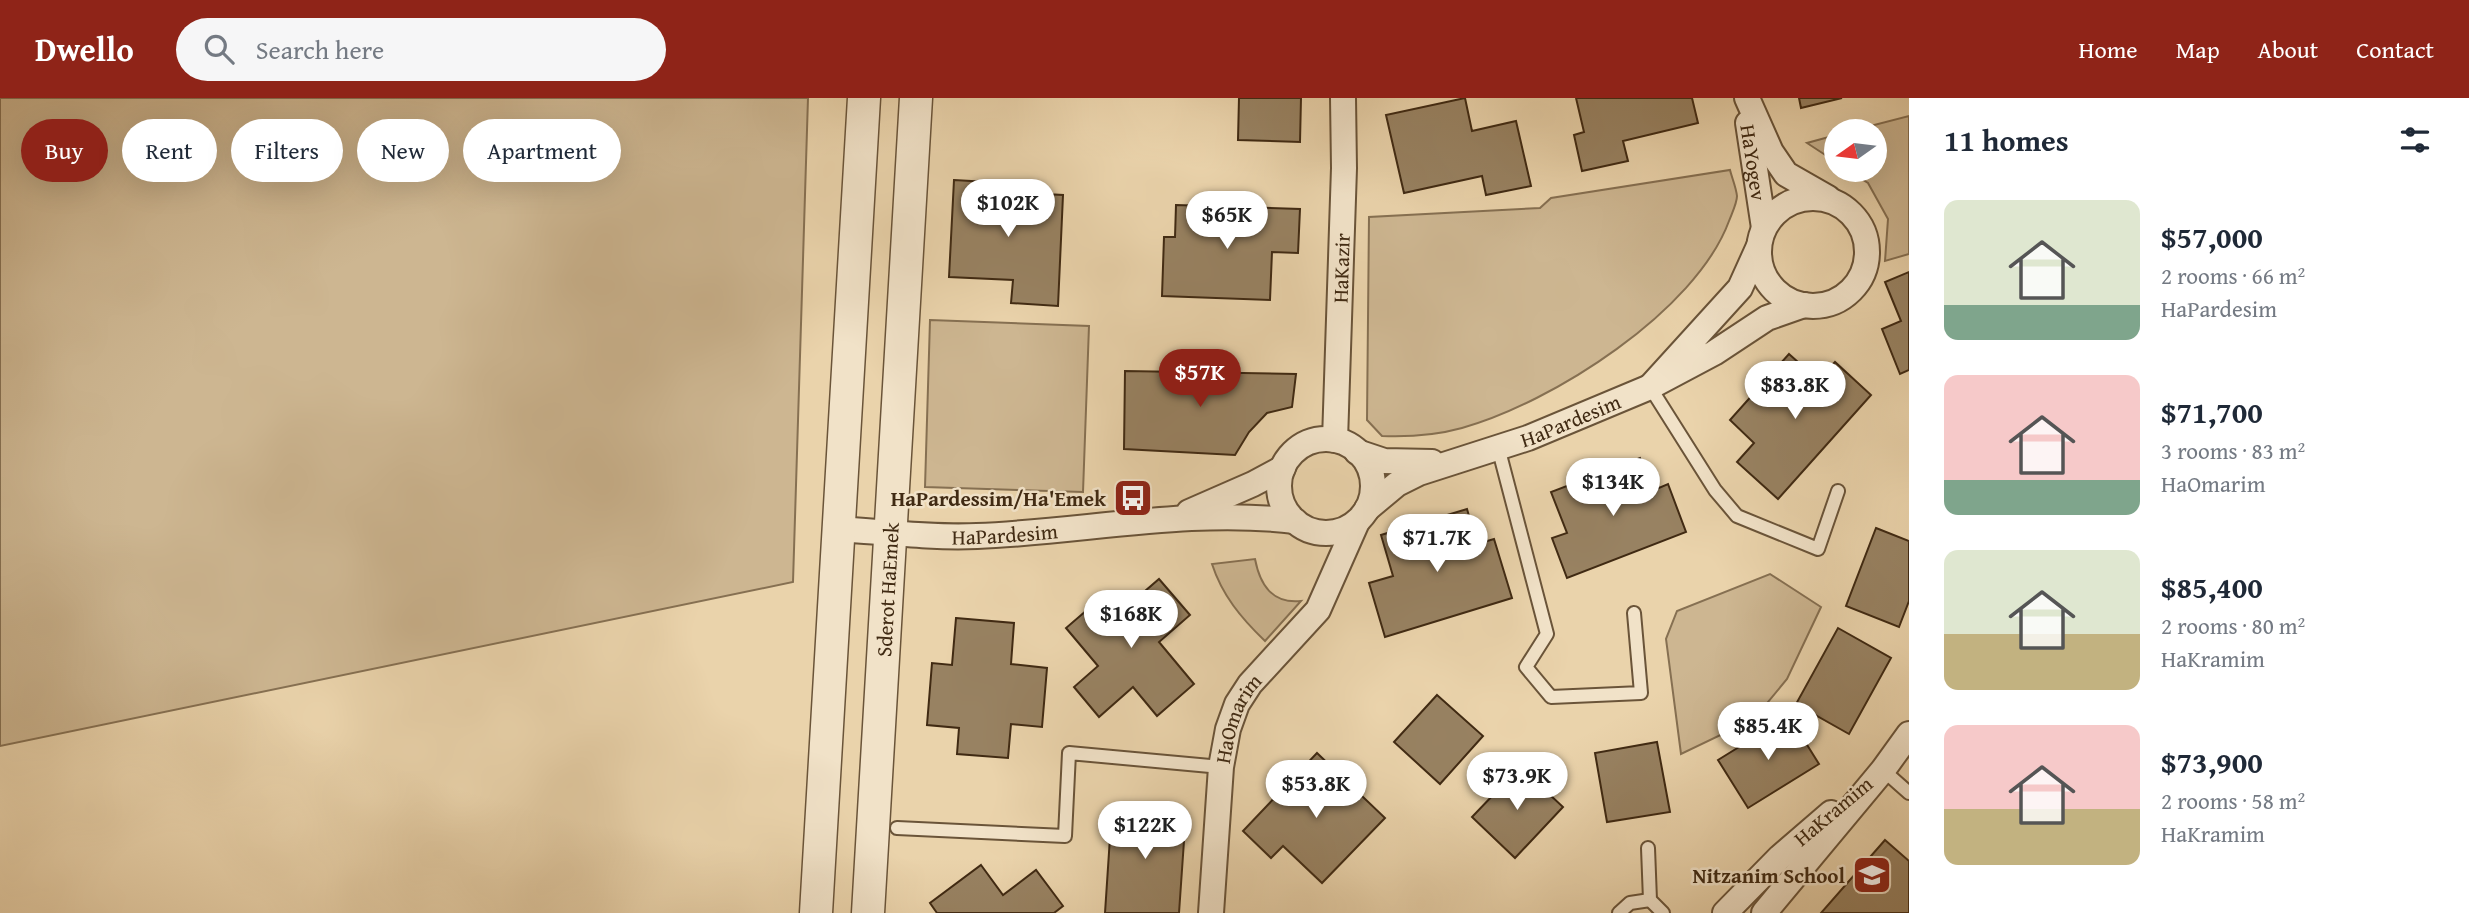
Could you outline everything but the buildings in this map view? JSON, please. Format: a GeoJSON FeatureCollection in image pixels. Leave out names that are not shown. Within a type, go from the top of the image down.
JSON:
{"type":"FeatureCollection","features":[{"type":"Feature","properties":{"kind":"street"},"geometry":{"type":"LineString","coordinates":[[816,913],[864,98]]}},
{"type":"Feature","properties":{"kind":"street","name":"Sderot HaEmek"},"geometry":{"type":"LineString","coordinates":[[868,913],[916,98]]}},
{"type":"Feature","properties":{"kind":"street","name":"HaKazir"},"geometry":{"type":"LineString","coordinates":[[1335,440],[1344,167],[1343,98]]}},
{"type":"Feature","properties":{"kind":"street","name":"HaYogev"},"geometry":{"type":"LineString","coordinates":[[1745,98],[1771,152],[1786,174],[1835,202]]}},
{"type":"Feature","properties":{"kind":"street","name":"HaYogev"},"geometry":{"type":"LineString","coordinates":[[1745,98],[1761,237]]}},
{"type":"Feature","properties":{"kind":"street"},"geometry":{"type":"LineString","coordinates":[[1809,197],[1835,202],[1856,218],[1866,236],[1868,256],[1863,274],[1852,290],[1836,302],[1817,306],[1804,305],[1781,296],[1768,283],[1760,265],[1761,237],[1775,212],[1791,201],[1809,197]]}},
{"type":"Feature","properties":{"kind":"street","name":"HaPardesim"},"geometry":{"type":"LineString","coordinates":[[1650,387],[1740,288],[1761,237]]}},
{"type":"Feature","properties":{"kind":"street","name":"HaPardesim"},"geometry":{"type":"LineString","coordinates":[[1362,515],[1397,484],[1451,462],[1528,438],[1650,387],[1714,353],[1768,318],[1804,305]]}},
{"type":"Feature","properties":{"kind":"street"},"geometry":{"type":"LineString","coordinates":[[1301,526],[1321,533],[1334,533],[1346,529],[1362,515],[1372,494],[1372,478],[1367,464],[1357,452],[1335,440],[1319,440],[1303,445],[1290,455],[1279,482],[1285,510],[1324,556],[1328,571],[1326,595]]}},
{"type":"Feature","properties":{"kind":"street","name":"HaPardesim"},"geometry":{"type":"LineString","coordinates":[[1357,452],[1384,461],[1451,462]]}},
{"type":"Feature","properties":{"kind":"street","name":"HaPardesim"},"geometry":{"type":"LineString","coordinates":[[1172,519],[1283,468]]}},
{"type":"Feature","properties":{"kind":"street","name":"HaOmarim"},"geometry":{"type":"LineString","coordinates":[[1211,913],[1221,767],[1228,729],[1237,704],[1250,684],[1318,610],[1362,515]]}},
{"type":"Feature","properties":{"kind":"street","name":"HaPardesim"},"geometry":{"type":"LineString","coordinates":[[839,529],[975,536],[1172,519],[1258,517],[1301,526]]}},
{"type":"Feature","properties":{"kind":"street","name":"HaKramim"},"geometry":{"type":"LineString","coordinates":[[1764,913],[1909,734]]}},
{"type":"Feature","properties":{"kind":"street","name":"HaKramim"},"geometry":{"type":"LineString","coordinates":[[1725,913],[1780,857],[1882,770]]}},
{"type":"Feature","properties":{"kind":"lane"},"geometry":{"type":"LineString","coordinates":[[1650,387],[1715,490],[1737,516],[1818,548],[1838,491]]}},
{"type":"Feature","properties":{"kind":"lane"},"geometry":{"type":"LineString","coordinates":[[1498,447],[1547,634],[1526,667],[1551,697],[1641,693],[1634,612]]}},
{"type":"Feature","properties":{"kind":"lane"},"geometry":{"type":"LineString","coordinates":[[897,828],[1065,836],[1069,753],[1221,767]]}},
{"type":"Feature","properties":{"kind":"lane"},"geometry":{"type":"LineString","coordinates":[[1882,770],[1909,793]]}},
{"type":"Feature","properties":{"kind":"lane"},"geometry":{"type":"LineString","coordinates":[[1648,848],[1650,900],[1663,913]]}},
{"type":"Feature","properties":{"kind":"lane"},"geometry":{"type":"LineString","coordinates":[[1619,913],[1630,903],[1650,900]]}},
{"type":"Feature","properties":{"kind":"shaded area"},"geometry":{"type":"Polygon","coordinates":[[[0,98],[808,98],[793,582],[0,746],[0,98]]]}},
{"type":"Feature","properties":{"kind":"shaded area"},"geometry":{"type":"Polygon","coordinates":[[[1909,116],[1909,254],[1885,261],[1888,219],[1866,182],[1887,182],[1887,122],[1909,116]]]}},
{"type":"Feature","properties":{"kind":"shaded area"},"geometry":{"type":"Polygon","coordinates":[[[1824,138],[1824,154],[1807,143],[1824,138]]]}},
{"type":"Feature","properties":{"kind":"shaded area"},"geometry":{"type":"Polygon","coordinates":[[[1730,170],[1736,202],[1712,255],[1686,288],[1617,349],[1537,398],[1498,416],[1462,428],[1423,435],[1382,436],[1367,420],[1369,217],[1540,208],[1551,198],[1730,170]]]}},
{"type":"Feature","properties":{"kind":"shaded area"},"geometry":{"type":"Polygon","coordinates":[[[930,320],[1089,326],[1083,492],[925,487],[930,320]]]}},
{"type":"Feature","properties":{"kind":"shaded area"},"geometry":{"type":"Polygon","coordinates":[[[1255,559],[1260,577],[1269,591],[1282,599],[1301,601],[1265,641],[1233,606],[1212,564],[1255,559]]]}},
{"type":"Feature","properties":{"kind":"shaded area"},"geometry":{"type":"Polygon","coordinates":[[[1770,574],[1821,607],[1787,679],[1754,719],[1681,754],[1666,639],[1677,611],[1770,574]]]}},
{"type":"Feature","properties":{"kind":"place","name":"HaPardessim/Ha'Emek"},"geometry":{"type":"Point","coordinates":[1133,498]}},
{"type":"Feature","properties":{"kind":"place","name":"Nitzanim School"},"geometry":{"type":"Point","coordinates":[1872,875]}}]}
